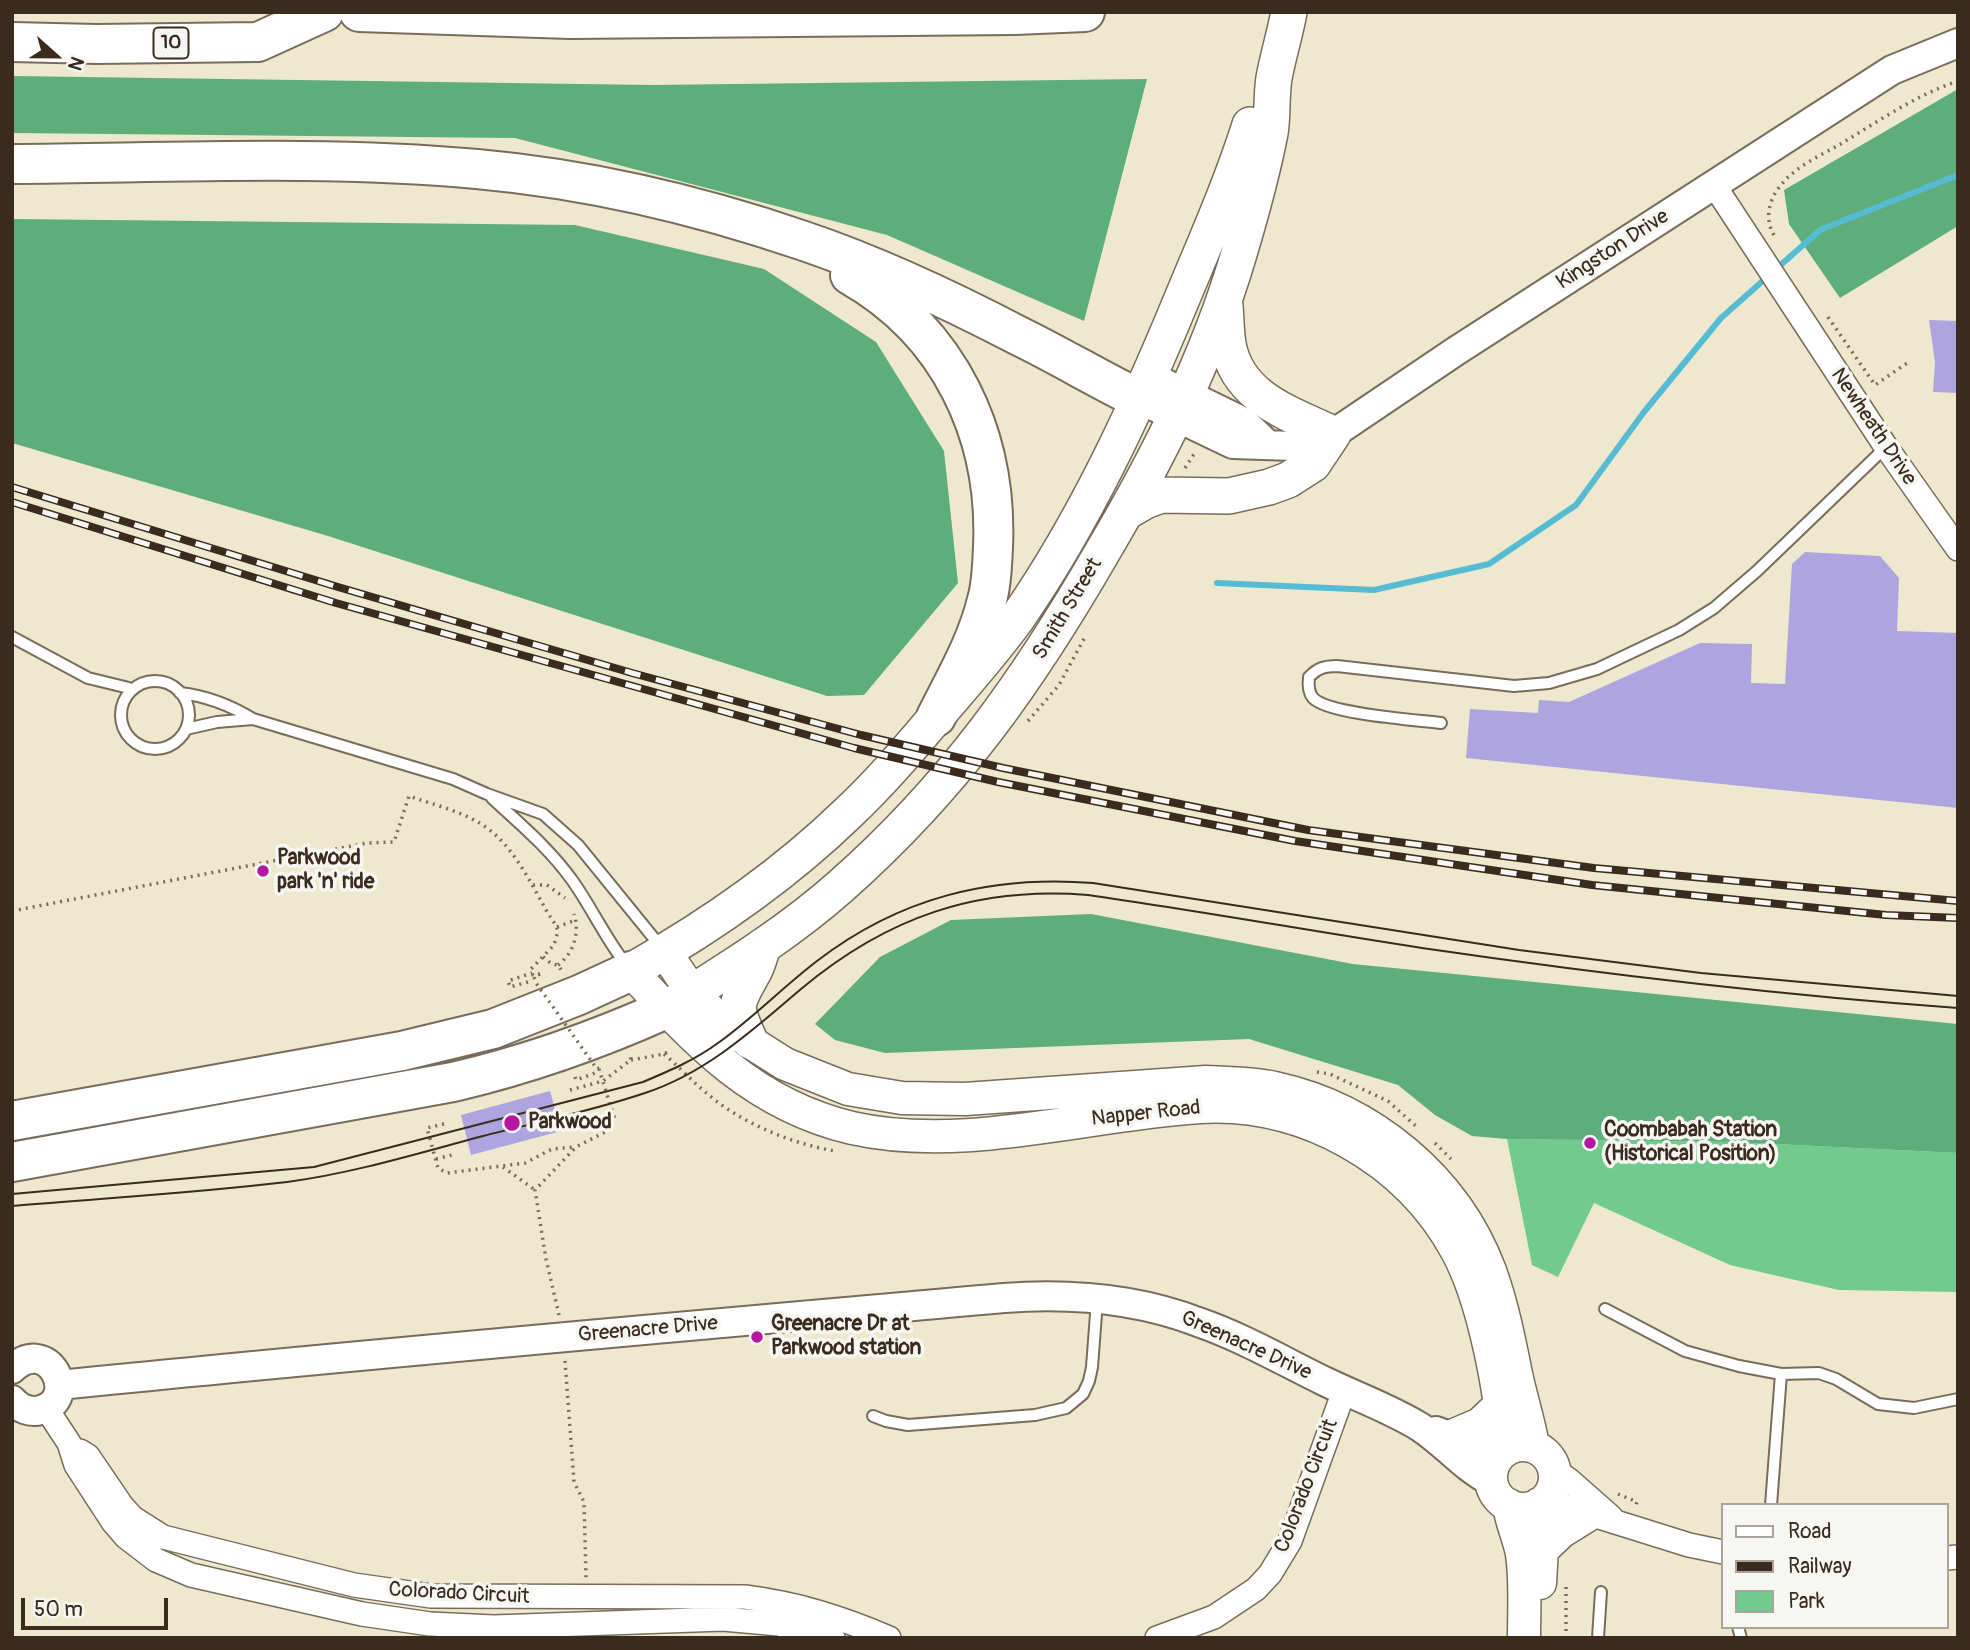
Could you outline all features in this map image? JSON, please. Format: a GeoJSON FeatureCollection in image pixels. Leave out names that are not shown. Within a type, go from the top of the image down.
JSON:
{"type":"FeatureCollection","features":[{"type":"Feature","properties":{"kind":"highway","name":"10"},"geometry":{"type":"LineString","coordinates":[[12,41],[96,44],[258,42],[324,12]]}},
{"type":"Feature","properties":{"kind":"highway"},"geometry":{"type":"LineString","coordinates":[[359,12],[584,19],[1085,12]]}},
{"type":"Feature","properties":{"kind":"highway"},"geometry":{"type":"LineString","coordinates":[[12,164],[341,161],[480,169],[562,180],[672,202],[806,242],[885,272],[1145,388]]}},
{"type":"Feature","properties":{"kind":"highway"},"geometry":{"type":"LineString","coordinates":[[806,242],[870,286],[918,329],[953,376],[978,430],[988,461],[994,526],[988,600],[970,652],[936,717]]}},
{"type":"Feature","properties":{"kind":"highway"},"geometry":{"type":"LineString","coordinates":[[12,1121],[451,1040],[524,1018],[631,971]]}},
{"type":"Feature","properties":{"kind":"highway"},"geometry":{"type":"LineString","coordinates":[[12,1161],[453,1082],[506,1070],[622,1029],[679,1001]]}},
{"type":"Feature","properties":{"kind":"main road","name":"Smith Street"},"geometry":{"type":"LineString","coordinates":[[679,1001],[791,927],[839,888],[889,841],[951,776],[982,738],[1042,654],[1126,512],[1182,405],[1225,296],[1239,254],[1270,132],[1274,79],[1289,12]]}},
{"type":"Feature","properties":{"kind":"main road","name":"Smith Street"},"geometry":{"type":"LineString","coordinates":[[631,971],[665,952],[743,900],[820,839],[890,769],[982,666],[1044,576],[1108,463],[1145,388],[1223,203],[1251,122],[1274,79]]}},
{"type":"Feature","properties":{"kind":"main road"},"geometry":{"type":"LineString","coordinates":[[1126,512],[1161,495],[1229,496],[1288,480],[1313,464],[1333,434],[1274,407],[1252,390],[1238,370],[1229,346],[1225,296]]}},
{"type":"Feature","properties":{"kind":"main road"},"geometry":{"type":"LineString","coordinates":[[750,1041],[739,1014],[738,1000],[764,946]]}},
{"type":"Feature","properties":{"kind":"main road","name":"Napper Road"},"geometry":{"type":"LineString","coordinates":[[665,952],[679,1001],[716,1058],[754,1087],[828,1121],[872,1132],[913,1137],[953,1136],[1203,1107],[1234,1107],[1263,1111],[1318,1127],[1370,1154],[1412,1190],[1436,1219],[1457,1251],[1471,1281],[1500,1405],[1522,1477],[1543,1530],[1540,1638]]}},
{"type":"Feature","properties":{"kind":"main road","name":"Napper Road"},"geometry":{"type":"LineString","coordinates":[[631,971],[679,1001],[716,1018],[771,1056],[827,1083],[869,1094],[902,1098],[965,1098],[1206,1082],[1246,1084],[1275,1088],[1308,1098],[1369,1126],[1417,1162],[1460,1214],[1477,1241],[1501,1306],[1522,1477],[1511,1521],[1524,1570],[1524,1638]]}},
{"type":"Feature","properties":{"kind":"main road"},"geometry":{"type":"LineString","coordinates":[[1452,1436],[1480,1424],[1500,1405]]}},
{"type":"Feature","properties":{"kind":"main road"},"geometry":{"type":"LineString","coordinates":[[1541,1551],[1561,1532],[1602,1517]]}},
{"type":"Feature","properties":{"kind":"street","name":"Kingston Drive"},"geometry":{"type":"LineString","coordinates":[[1145,388],[1182,405],[1233,444],[1294,446],[1333,434],[1456,351],[1892,71],[1958,43]]}},
{"type":"Feature","properties":{"kind":"street","name":"Newheath Drive"},"geometry":{"type":"LineString","coordinates":[[1714,185],[1886,447],[1958,549]]}},
{"type":"Feature","properties":{"kind":"street","name":"Greenacre Drive"},"geometry":{"type":"LineString","coordinates":[[13,1402],[30,1411],[53,1397],[195,1370],[1004,1298],[1098,1298],[1159,1310],[1199,1322],[1420,1427],[1452,1436],[1522,1477]]}},
{"type":"Feature","properties":{"kind":"street"},"geometry":{"type":"LineString","coordinates":[[12,1369],[26,1360],[42,1360],[55,1370],[53,1397]]}},
{"type":"Feature","properties":{"kind":"street","name":"Colorado Circuit"},"geometry":{"type":"LineString","coordinates":[[1157,1638],[1214,1618],[1256,1589],[1270,1574],[1290,1541],[1344,1391]]}},
{"type":"Feature","properties":{"kind":"street","name":"Colorado Circuit"},"geometry":{"type":"LineString","coordinates":[[53,1397],[76,1465],[95,1497],[126,1537],[156,1560],[217,1582],[362,1614],[430,1624],[507,1626],[723,1619],[779,1624],[833,1638]]}},
{"type":"Feature","properties":{"kind":"street","name":"Greenacre Drive"},"geometry":{"type":"LineString","coordinates":[[1420,1427],[1471,1471],[1522,1477]]}},
{"type":"Feature","properties":{"kind":"street","name":"Colorado Circuit"},"geometry":{"type":"LineString","coordinates":[[69,1443],[88,1456],[133,1518],[151,1531],[175,1542],[354,1585],[402,1593],[462,1597],[712,1596],[775,1601],[827,1613],[889,1638]]}},
{"type":"Feature","properties":{"kind":"street"},"geometry":{"type":"LineString","coordinates":[[1522,1477],[1600,1505],[1602,1517]]}},
{"type":"Feature","properties":{"kind":"street"},"geometry":{"type":"LineString","coordinates":[[1522,1477],[1602,1517],[1689,1545],[1722,1552]]}},
{"type":"Feature","properties":{"kind":"lane"},"geometry":{"type":"LineString","coordinates":[[1441,723],[1377,715],[1321,704],[1308,688],[1309,677],[1325,666],[1337,666],[1514,686],[1549,683],[1597,669],[1679,630],[1714,608],[1757,571],[1886,447]]}},
{"type":"Feature","properties":{"kind":"lane"},"geometry":{"type":"LineString","coordinates":[[12,637],[88,678],[133,690]]}},
{"type":"Feature","properties":{"kind":"lane"},"geometry":{"type":"LineString","coordinates":[[180,693],[188,710],[186,729],[175,743],[166,747],[146,748],[136,744],[128,736],[121,717],[122,707],[133,690],[142,684],[162,682],[180,693],[202,696],[233,706],[253,719],[453,779],[543,814],[555,822],[597,868],[665,952]]}},
{"type":"Feature","properties":{"kind":"lane"},"geometry":{"type":"LineString","coordinates":[[186,729],[217,722],[253,719]]}},
{"type":"Feature","properties":{"kind":"lane"},"geometry":{"type":"LineString","coordinates":[[487,794],[556,859],[578,889],[613,949],[631,971]]}},
{"type":"Feature","properties":{"kind":"lane"},"geometry":{"type":"LineString","coordinates":[[873,1416],[908,1425],[1035,1415],[1066,1408],[1083,1394],[1093,1367],[1098,1298]]}},
{"type":"Feature","properties":{"kind":"lane"},"geometry":{"type":"LineString","coordinates":[[1605,1309],[1685,1351],[1781,1374],[1819,1373],[1836,1378],[1878,1404],[1914,1408],[1958,1399]]}},
{"type":"Feature","properties":{"kind":"lane"},"geometry":{"type":"LineString","coordinates":[[1771,1503],[1781,1374]]}},
{"type":"Feature","properties":{"kind":"lane"},"geometry":{"type":"LineString","coordinates":[[1598,1638],[1601,1592]]}},
{"type":"Feature","properties":{"kind":"path"},"geometry":{"type":"LineString","coordinates":[[1769,228],[1770,204],[1775,193],[1782,183],[1801,168],[1904,106],[1958,80]]}},
{"type":"Feature","properties":{"kind":"path"},"geometry":{"type":"LineString","coordinates":[[1827,315],[1875,385],[1910,360]]}},
{"type":"Feature","properties":{"kind":"path"},"geometry":{"type":"LineString","coordinates":[[1025,725],[1059,685],[1090,629]]}},
{"type":"Feature","properties":{"kind":"path"},"geometry":{"type":"LineString","coordinates":[[12,911],[367,844],[394,842],[409,796],[483,825],[496,835],[533,885],[557,927],[557,940],[531,970],[532,973]]}},
{"type":"Feature","properties":{"kind":"path"},"geometry":{"type":"LineString","coordinates":[[533,885],[547,885],[563,896],[569,904]]}},
{"type":"Feature","properties":{"kind":"path"},"geometry":{"type":"LineString","coordinates":[[544,957],[560,967],[565,960],[575,943],[576,920],[573,912]]}},
{"type":"Feature","properties":{"kind":"path"},"geometry":{"type":"LineString","coordinates":[[557,927],[576,920]]}},
{"type":"Feature","properties":{"kind":"path"},"geometry":{"type":"LineString","coordinates":[[532,973],[540,974],[534,977],[534,980],[510,987],[508,981],[532,973]]}},
{"type":"Feature","properties":{"kind":"path"},"geometry":{"type":"LineString","coordinates":[[534,980],[597,1069],[603,1066],[598,1072],[576,1080]]}},
{"type":"Feature","properties":{"kind":"path"},"geometry":{"type":"LineString","coordinates":[[570,1090],[603,1081],[631,1060],[664,1054],[671,1050]]}},
{"type":"Feature","properties":{"kind":"path"},"geometry":{"type":"LineString","coordinates":[[630,1051],[631,1060]]}},
{"type":"Feature","properties":{"kind":"path"},"geometry":{"type":"LineString","coordinates":[[1306,1070],[1330,1074],[1388,1101],[1418,1128]]}},
{"type":"Feature","properties":{"kind":"path"},"geometry":{"type":"LineString","coordinates":[[535,1190],[576,1147],[611,1129],[612,1112],[598,1072]]}},
{"type":"Feature","properties":{"kind":"path"},"geometry":{"type":"LineString","coordinates":[[578,1121],[612,1112]]}},
{"type":"Feature","properties":{"kind":"path"},"geometry":{"type":"LineString","coordinates":[[444,1124],[427,1128],[438,1168],[447,1173],[525,1163],[552,1149],[576,1147]]}},
{"type":"Feature","properties":{"kind":"path"},"geometry":{"type":"LineString","coordinates":[[1428,1137],[1455,1165]]}},
{"type":"Feature","properties":{"kind":"path"},"geometry":{"type":"LineString","coordinates":[[436,1158],[452,1155]]}},
{"type":"Feature","properties":{"kind":"path"},"geometry":{"type":"LineString","coordinates":[[503,1167],[535,1190],[546,1259],[563,1337],[574,1482],[584,1502],[586,1597]]}},
{"type":"Feature","properties":{"kind":"green space"},"geometry":{"type":"Polygon","coordinates":[[[12,76],[653,85],[1147,79],[1084,321],[887,235],[515,138],[12,133],[12,76]]]}},
{"type":"Feature","properties":{"kind":"green space"},"geometry":{"type":"Polygon","coordinates":[[[1958,89],[1958,226],[1840,298],[1789,224],[1784,190],[1958,89]]]}},
{"type":"Feature","properties":{"kind":"green space"},"geometry":{"type":"Polygon","coordinates":[[[12,219],[575,225],[764,269],[876,342],[944,451],[958,583],[864,695],[827,696],[328,536],[12,443],[12,219]]]}},
{"type":"Feature","properties":{"kind":"green space"},"geometry":{"type":"Polygon","coordinates":[[[1091,914],[1353,964],[1958,1024],[1958,1153],[1734,1142],[1507,1139],[1472,1136],[1435,1115],[1398,1085],[1249,1039],[885,1053],[835,1040],[815,1024],[880,957],[951,920],[1091,914]]]}},
{"type":"Feature","properties":{"kind":"green space"},"geometry":{"type":"Polygon","coordinates":[[[1507,1139],[1734,1142],[1958,1153],[1958,1292],[1839,1290],[1730,1265],[1594,1203],[1558,1277],[1532,1265],[1507,1139]]]}},
{"type":"Feature","properties":{"kind":"building"},"geometry":{"type":"Polygon","coordinates":[[[1929,320],[1958,321],[1958,393],[1933,392],[1935,362],[1929,320]]]}},
{"type":"Feature","properties":{"kind":"building"},"geometry":{"type":"Polygon","coordinates":[[[1805,552],[1880,556],[1899,578],[1897,631],[1958,633],[1958,808],[1466,758],[1470,709],[1538,713],[1539,700],[1569,702],[1700,643],[1752,644],[1751,683],[1785,684],[1792,564],[1805,552]]]}},
{"type":"Feature","properties":{"kind":"building"},"geometry":{"type":"Polygon","coordinates":[[[550,1091],[561,1131],[471,1155],[461,1115],[550,1091]]]}},
{"type":"Feature","properties":{"kind":"waterway"},"geometry":{"type":"LineString","coordinates":[[1217,583],[1374,590],[1489,564],[1576,505],[1644,412],[1721,318],[1820,230],[1958,175]]}},
{"type":"Feature","properties":{"kind":"tram line"},"geometry":{"type":"LineString","coordinates":[[12,1194],[314,1167],[643,1082],[682,1065],[709,1049],[817,961],[880,921],[947,895],[1018,883],[1093,883],[1519,950],[1701,973],[1958,996]]}},
{"type":"Feature","properties":{"kind":"tram line"},"geometry":{"type":"LineString","coordinates":[[12,1206],[219,1189],[312,1178],[386,1162],[645,1093],[709,1062],[747,1035],[833,964],[900,925],[971,902],[1008,896],[1088,895],[1556,967],[1756,990],[1958,1008]]}},
{"type":"Feature","properties":{"kind":"railway"},"geometry":{"type":"LineString","coordinates":[[12,487],[338,587],[632,673],[861,735],[1003,768],[1308,830],[1594,868],[1958,901]]}},
{"type":"Feature","properties":{"kind":"railway"},"geometry":{"type":"LineString","coordinates":[[12,502],[336,603],[854,748],[998,782],[1295,841],[1592,885],[1886,915],[1958,918]]}},
{"type":"Feature","properties":{"kind":"place","name":"Parkwood park 'n' ride"},"geometry":{"type":"Point","coordinates":[263,871]}},
{"type":"Feature","properties":{"kind":"place","name":"Parkwood"},"geometry":{"type":"Point","coordinates":[512,1123]}},
{"type":"Feature","properties":{"kind":"place","name":"Coombabah Station (Historical Position)"},"geometry":{"type":"Point","coordinates":[1590,1143]}},
{"type":"Feature","properties":{"kind":"place","name":"Greenacre Dr at Parkwood station"},"geometry":{"type":"Point","coordinates":[757,1337]}}]}
